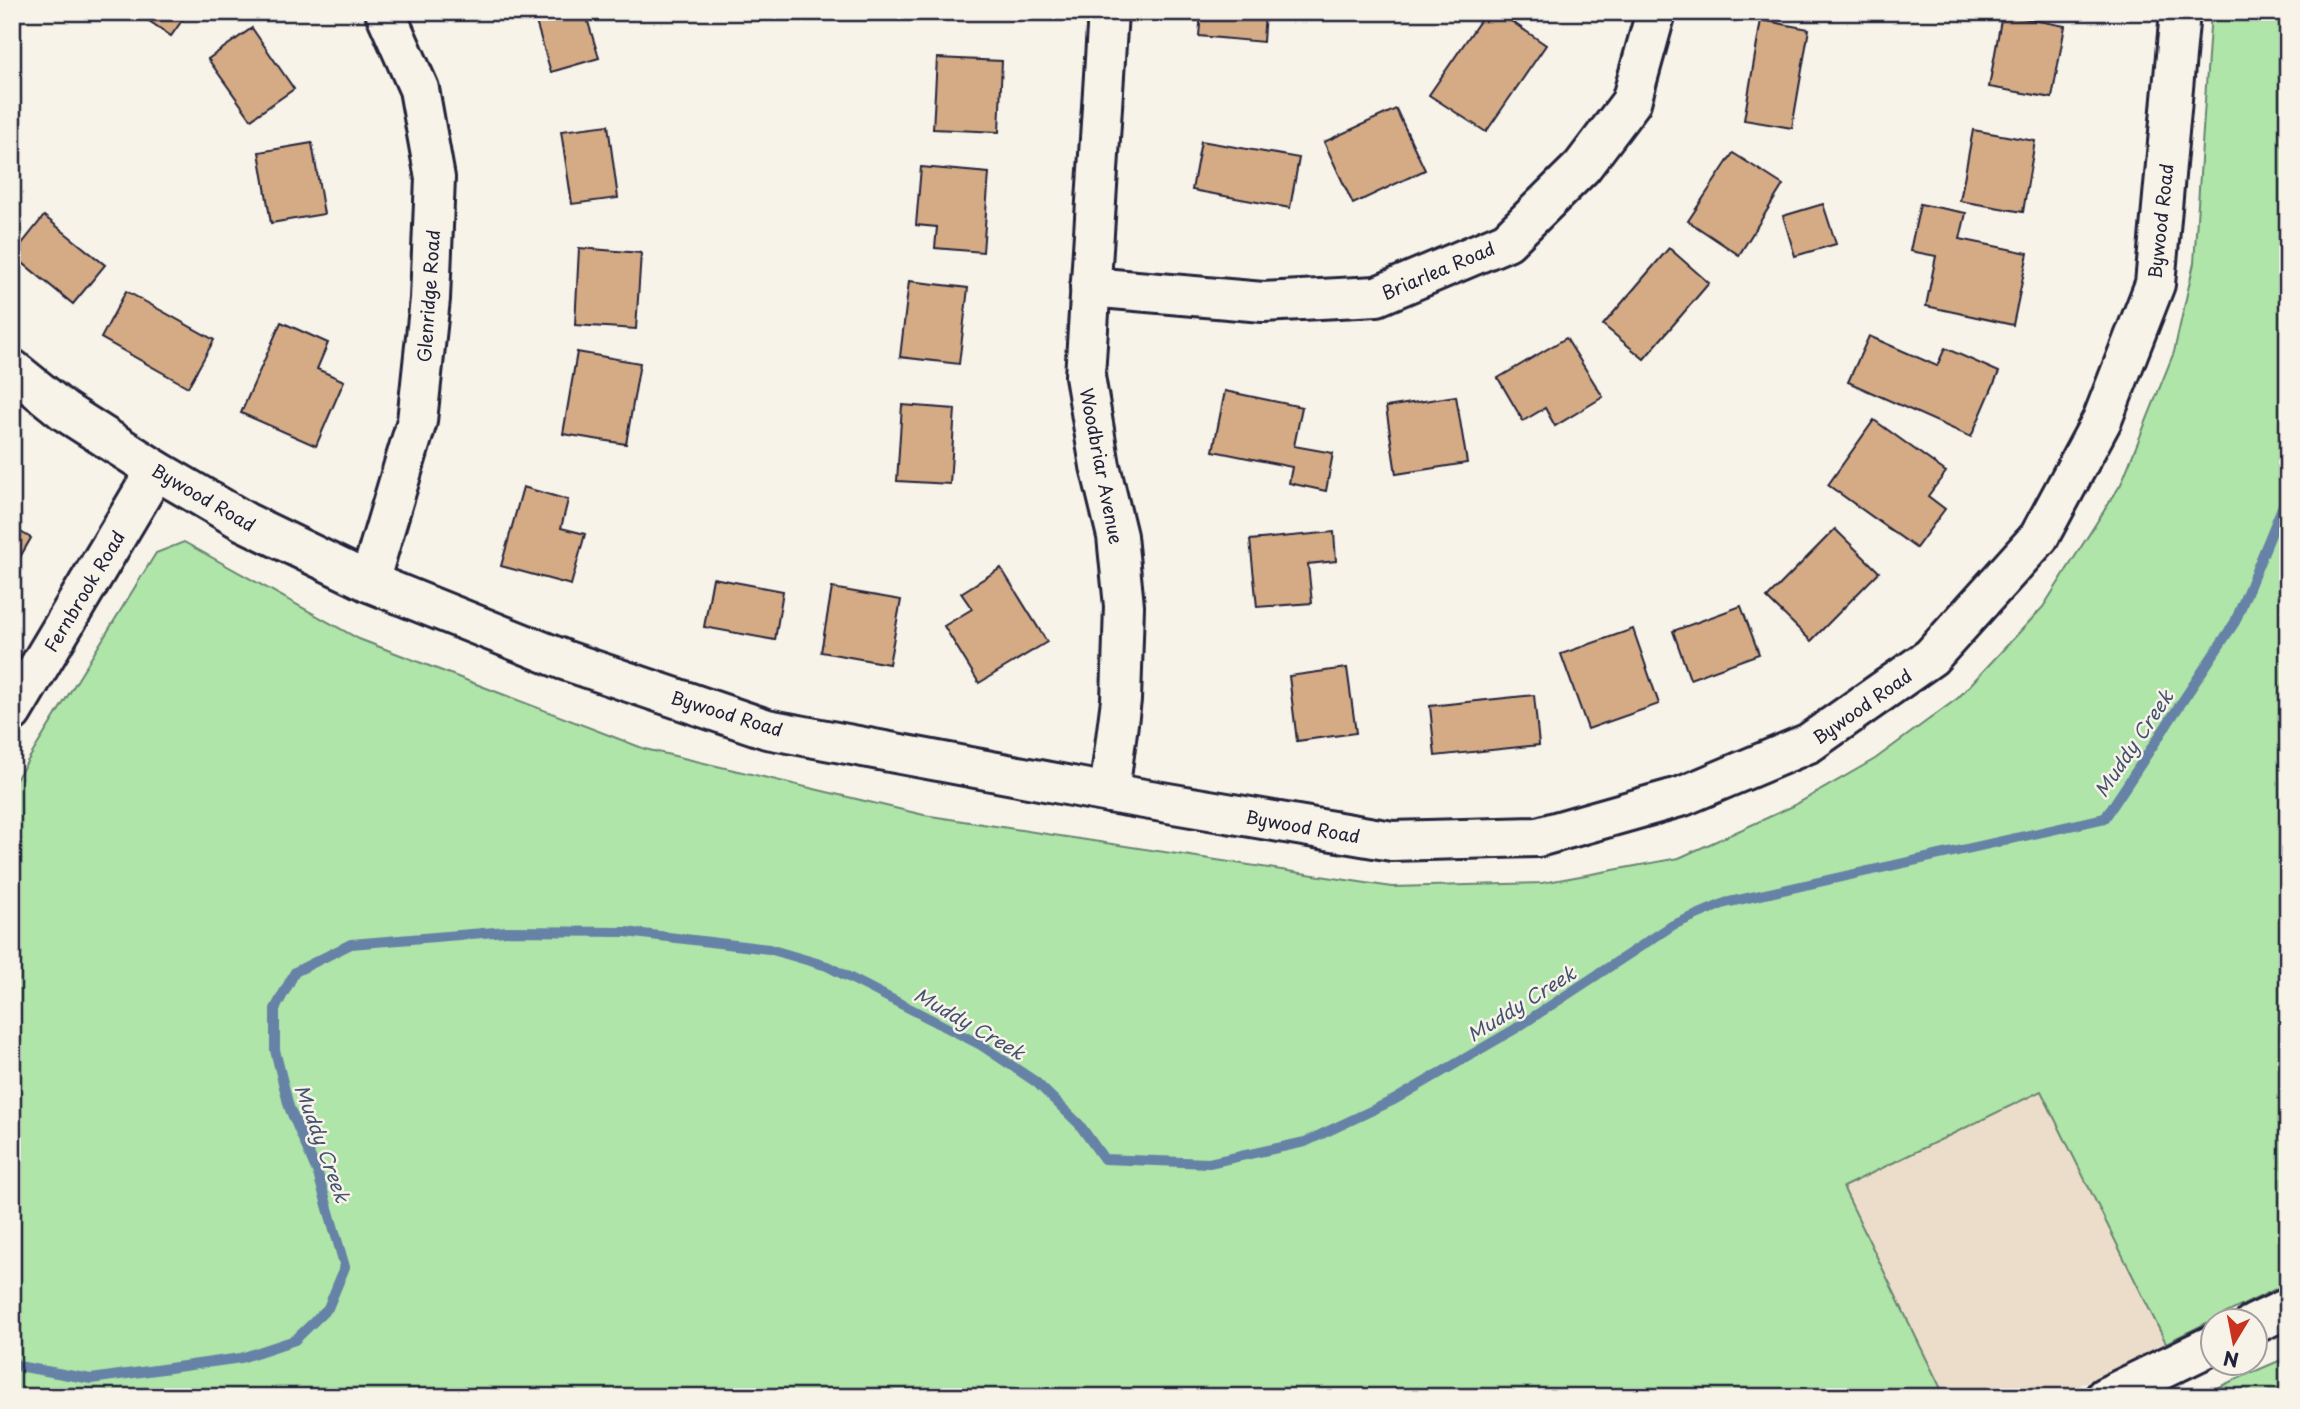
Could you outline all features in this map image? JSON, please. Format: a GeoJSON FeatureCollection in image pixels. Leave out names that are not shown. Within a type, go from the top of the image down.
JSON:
{"type":"FeatureCollection","features":[{"type":"Feature","properties":{"kind":"street","name":"Glenridge Road"},"geometry":{"type":"LineString","coordinates":[[369,582],[416,421],[430,299],[435,178],[419,89],[385,12]]}},
{"type":"Feature","properties":{"kind":"street","name":"Woodbriar Avenue"},"geometry":{"type":"LineString","coordinates":[[1108,12],[1085,376],[1100,466],[1117,536],[1124,606],[1122,699],[1109,793]]}},
{"type":"Feature","properties":{"kind":"street","name":"Briarlea Road"},"geometry":{"type":"LineString","coordinates":[[1090,287],[1263,302],[1377,296],[1507,241],[1582,167],[1632,102],[1656,12]]}},
{"type":"Feature","properties":{"kind":"street","name":"Bywood Road"},"geometry":{"type":"LineString","coordinates":[[12,369],[64,411],[156,470],[245,522],[369,582],[564,660],[767,729],[1109,793],[1392,841],[1538,837],[1683,796],[1809,743],[1931,657],[2039,537],[2102,420],[2155,285],[2180,12]]}},
{"type":"Feature","properties":{"kind":"street","name":"Fernbrook Road"},"geometry":{"type":"LineString","coordinates":[[12,712],[156,470]]}},
{"type":"Feature","properties":{"kind":"street"},"geometry":{"type":"LineString","coordinates":[[2268,1318],[2288,1308]]}},
{"type":"Feature","properties":{"kind":"street"},"geometry":{"type":"LineString","coordinates":[[2105,1397],[2198,1352]]}},
{"type":"Feature","properties":{"kind":"shaded area"},"geometry":{"type":"Polygon","coordinates":[[[2042,1091],[2166,1343],[2056,1397],[1945,1397],[1842,1187],[2042,1091]]]}},
{"type":"Feature","properties":{"kind":"green space"},"geometry":{"type":"Polygon","coordinates":[[[2211,12],[2288,12],[2288,1283],[2237,1308],[2198,1308],[2198,1327],[2166,1343],[2041,1091],[1843,1187],[1945,1397],[12,1397],[12,786],[156,553],[184,542],[359,639],[645,749],[924,815],[1392,887],[1542,883],[1679,858],[1793,806],[1875,759],[1958,698],[2043,607],[2121,484],[2174,352],[2194,263],[2211,12]]]}},
{"type":"Feature","properties":{"kind":"green space"},"geometry":{"type":"Polygon","coordinates":[[[2288,1357],[2288,1397],[2211,1397],[2209,1391],[2239,1378],[2268,1378],[2268,1366],[2288,1357]]]}},
{"type":"Feature","properties":{"kind":"building"},"geometry":{"type":"Polygon","coordinates":[[[136,12],[188,12],[171,36],[136,12]]]}},
{"type":"Feature","properties":{"kind":"building"},"geometry":{"type":"Polygon","coordinates":[[[533,12],[585,12],[599,58],[551,72],[533,12]]]}},
{"type":"Feature","properties":{"kind":"building"},"geometry":{"type":"Polygon","coordinates":[[[1201,12],[1265,12],[1263,42],[1199,36],[1201,12]]]}},
{"type":"Feature","properties":{"kind":"building"},"geometry":{"type":"Polygon","coordinates":[[[1486,12],[1498,12],[1546,45],[1486,132],[1429,95],[1486,12]]]}},
{"type":"Feature","properties":{"kind":"building"},"geometry":{"type":"Polygon","coordinates":[[[2002,14],[2065,26],[2052,98],[1989,87],[2002,14]]]}},
{"type":"Feature","properties":{"kind":"building"},"geometry":{"type":"Polygon","coordinates":[[[1761,20],[1809,29],[1792,128],[1744,120],[1761,20]]]}},
{"type":"Feature","properties":{"kind":"building"},"geometry":{"type":"Polygon","coordinates":[[[252,28],[294,89],[251,119],[208,59],[252,28]]]}},
{"type":"Feature","properties":{"kind":"building"},"geometry":{"type":"Polygon","coordinates":[[[937,58],[1002,61],[999,132],[933,129],[937,58]]]}},
{"type":"Feature","properties":{"kind":"building"},"geometry":{"type":"Polygon","coordinates":[[[1396,109],[1425,170],[1353,204],[1324,142],[1396,109]]]}},
{"type":"Feature","properties":{"kind":"building"},"geometry":{"type":"Polygon","coordinates":[[[608,125],[618,198],[572,204],[561,131],[608,125]]]}},
{"type":"Feature","properties":{"kind":"building"},"geometry":{"type":"Polygon","coordinates":[[[1973,130],[2035,141],[2023,212],[1960,201],[1973,130]]]}},
{"type":"Feature","properties":{"kind":"building"},"geometry":{"type":"Polygon","coordinates":[[[1201,141],[1299,158],[1290,208],[1192,190],[1201,141]]]}},
{"type":"Feature","properties":{"kind":"building"},"geometry":{"type":"Polygon","coordinates":[[[312,143],[324,214],[271,223],[259,152],[312,143]]]}},
{"type":"Feature","properties":{"kind":"building"},"geometry":{"type":"Polygon","coordinates":[[[1733,153],[1783,185],[1739,255],[1688,221],[1733,153]]]}},
{"type":"Feature","properties":{"kind":"building"},"geometry":{"type":"Polygon","coordinates":[[[921,167],[989,173],[983,252],[935,248],[937,227],[916,225],[921,167]]]}},
{"type":"Feature","properties":{"kind":"building"},"geometry":{"type":"Polygon","coordinates":[[[1823,204],[1836,244],[1795,256],[1783,216],[1823,204]]]}},
{"type":"Feature","properties":{"kind":"building"},"geometry":{"type":"Polygon","coordinates":[[[1920,204],[1966,213],[1960,239],[2028,253],[2013,325],[1926,306],[1936,256],[1910,251],[1920,204]]]}},
{"type":"Feature","properties":{"kind":"building"},"geometry":{"type":"Polygon","coordinates":[[[44,216],[105,265],[73,304],[13,255],[44,216]]]}},
{"type":"Feature","properties":{"kind":"building"},"geometry":{"type":"Polygon","coordinates":[[[579,248],[641,253],[636,329],[575,325],[579,248]]]}},
{"type":"Feature","properties":{"kind":"building"},"geometry":{"type":"Polygon","coordinates":[[[1669,248],[1709,283],[1644,359],[1603,325],[1669,248]]]}},
{"type":"Feature","properties":{"kind":"building"},"geometry":{"type":"Polygon","coordinates":[[[909,281],[968,288],[959,364],[900,357],[909,281]]]}},
{"type":"Feature","properties":{"kind":"building"},"geometry":{"type":"Polygon","coordinates":[[[126,291],[214,340],[188,387],[101,338],[126,291]]]}},
{"type":"Feature","properties":{"kind":"building"},"geometry":{"type":"Polygon","coordinates":[[[281,322],[328,343],[317,369],[344,381],[316,446],[241,413],[281,322]]]}},
{"type":"Feature","properties":{"kind":"building"},"geometry":{"type":"Polygon","coordinates":[[[1869,336],[1937,366],[1945,348],[1999,372],[1971,437],[1848,382],[1869,336]]]}},
{"type":"Feature","properties":{"kind":"building"},"geometry":{"type":"Polygon","coordinates":[[[1566,338],[1603,397],[1555,426],[1545,408],[1523,421],[1498,378],[1566,338]]]}},
{"type":"Feature","properties":{"kind":"building"},"geometry":{"type":"Polygon","coordinates":[[[577,352],[640,363],[626,444],[563,434],[577,352]]]}},
{"type":"Feature","properties":{"kind":"building"},"geometry":{"type":"Polygon","coordinates":[[[1225,391],[1302,407],[1294,446],[1333,453],[1326,491],[1289,483],[1292,467],[1213,451],[1225,391]]]}},
{"type":"Feature","properties":{"kind":"building"},"geometry":{"type":"Polygon","coordinates":[[[1456,396],[1467,463],[1396,474],[1386,407],[1456,396]]]}},
{"type":"Feature","properties":{"kind":"building"},"geometry":{"type":"Polygon","coordinates":[[[902,405],[955,409],[950,484],[897,481],[902,405]]]}},
{"type":"Feature","properties":{"kind":"building"},"geometry":{"type":"Polygon","coordinates":[[[1874,420],[1946,472],[1928,496],[1945,509],[1916,548],[1828,485],[1874,420]]]}},
{"type":"Feature","properties":{"kind":"building"},"geometry":{"type":"Polygon","coordinates":[[[523,487],[568,500],[561,528],[585,534],[571,585],[501,566],[523,487]]]}},
{"type":"Feature","properties":{"kind":"building"},"geometry":{"type":"Polygon","coordinates":[[[12,527],[31,538],[12,571],[12,527]]]}},
{"type":"Feature","properties":{"kind":"building"},"geometry":{"type":"Polygon","coordinates":[[[1835,529],[1879,572],[1811,641],[1767,598],[1835,529]]]}},
{"type":"Feature","properties":{"kind":"building"},"geometry":{"type":"Polygon","coordinates":[[[1334,532],[1336,561],[1308,564],[1312,603],[1257,607],[1250,540],[1334,532]]]}},
{"type":"Feature","properties":{"kind":"building"},"geometry":{"type":"Polygon","coordinates":[[[1001,568],[1047,642],[979,683],[944,626],[972,609],[961,593],[1001,568]]]}},
{"type":"Feature","properties":{"kind":"building"},"geometry":{"type":"Polygon","coordinates":[[[713,578],[783,591],[775,640],[704,627],[713,578]]]}},
{"type":"Feature","properties":{"kind":"building"},"geometry":{"type":"Polygon","coordinates":[[[832,588],[901,600],[889,664],[821,652],[832,588]]]}},
{"type":"Feature","properties":{"kind":"building"},"geometry":{"type":"Polygon","coordinates":[[[1741,606],[1759,654],[1690,679],[1673,631],[1741,606]]]}},
{"type":"Feature","properties":{"kind":"building"},"geometry":{"type":"Polygon","coordinates":[[[1633,629],[1659,704],[1588,729],[1561,654],[1633,629]]]}},
{"type":"Feature","properties":{"kind":"building"},"geometry":{"type":"Polygon","coordinates":[[[1347,668],[1356,733],[1297,741],[1289,676],[1347,668]]]}},
{"type":"Feature","properties":{"kind":"building"},"geometry":{"type":"Polygon","coordinates":[[[1534,695],[1539,745],[1435,756],[1430,706],[1534,695]]]}},
{"type":"Feature","properties":{"kind":"waterway","name":"Muddy Creek"},"geometry":{"type":"LineString","coordinates":[[12,1360],[18,1366],[91,1379],[241,1358],[295,1340],[328,1308],[345,1267],[318,1174],[289,1107],[275,1050],[275,1009],[295,972],[351,944],[507,931],[626,932],[769,949],[827,966],[981,1045],[1036,1082],[1079,1124],[1104,1159],[1209,1163],[1305,1142],[1394,1100],[1515,1029],[1673,925],[1725,903],[2105,818],[2235,622],[2288,493]]}}]}
